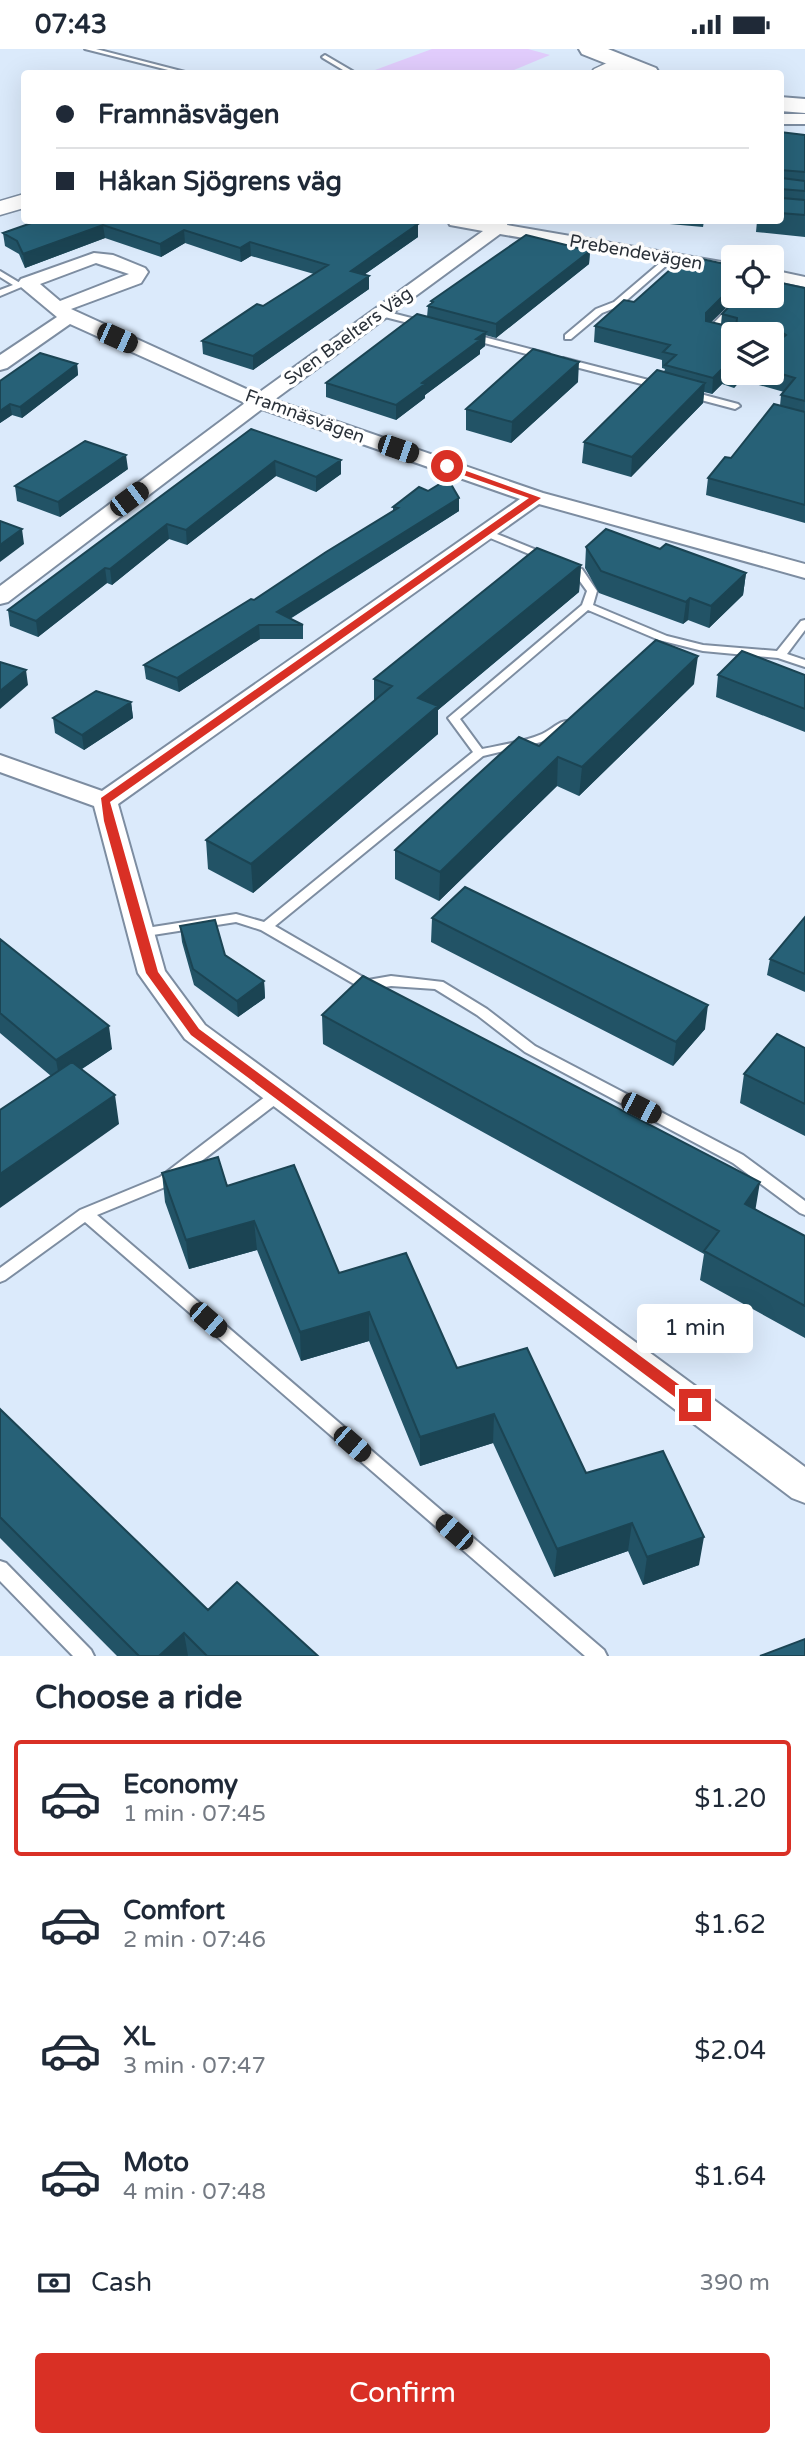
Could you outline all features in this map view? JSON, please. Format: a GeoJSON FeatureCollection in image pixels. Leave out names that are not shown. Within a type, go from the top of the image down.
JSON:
{"type":"FeatureCollection","features":[{"type":"Feature","properties":{"kind":"highway"},"geometry":{"type":"LineString","coordinates":[[570,49],[613,69]]}},
{"type":"Feature","properties":{"kind":"highway"},"geometry":{"type":"LineString","coordinates":[[590,49],[613,69]]}},
{"type":"Feature","properties":{"kind":"highway"},"geometry":{"type":"LineString","coordinates":[[784,97],[805,99]]}},
{"type":"Feature","properties":{"kind":"highway"},"geometry":{"type":"LineString","coordinates":[[784,104],[805,106]]}},
{"type":"Feature","properties":{"kind":"main road"},"geometry":{"type":"LineString","coordinates":[[0,208],[21,202]]}},
{"type":"Feature","properties":{"kind":"street"},"geometry":{"type":"LineString","coordinates":[[784,119],[805,119]]}},
{"type":"Feature","properties":{"kind":"street","name":"Prebendevägen"},"geometry":{"type":"LineString","coordinates":[[498,225],[721,267]]}},
{"type":"Feature","properties":{"kind":"street","name":"Sven Baelters Väg"},"geometry":{"type":"LineString","coordinates":[[0,597],[498,225]]}},
{"type":"Feature","properties":{"kind":"street"},"geometry":{"type":"LineString","coordinates":[[0,364],[63,312],[135,278],[138,272],[107,259],[94,258],[23,285]]}},
{"type":"Feature","properties":{"kind":"street"},"geometry":{"type":"LineString","coordinates":[[784,278],[805,282]]}},
{"type":"Feature","properties":{"kind":"street","name":"Framnäsvägen"},"geometry":{"type":"LineString","coordinates":[[23,285],[63,312],[258,402],[536,498],[805,571]]}},
{"type":"Feature","properties":{"kind":"street"},"geometry":{"type":"LineString","coordinates":[[105,801],[536,498]]}},
{"type":"Feature","properties":{"kind":"street"},"geometry":{"type":"LineString","coordinates":[[0,763],[105,801]]}},
{"type":"Feature","properties":{"kind":"street"},"geometry":{"type":"LineString","coordinates":[[105,801],[152,973],[195,1032],[805,1487]]}},
{"type":"Feature","properties":{"kind":"lane"},"geometry":{"type":"LineString","coordinates":[[88,49],[174,70]]}},
{"type":"Feature","properties":{"kind":"lane"},"geometry":{"type":"LineString","coordinates":[[325,57],[347,70]]}},
{"type":"Feature","properties":{"kind":"lane"},"geometry":{"type":"LineString","coordinates":[[568,337],[599,310],[617,304],[671,258]]}},
{"type":"Feature","properties":{"kind":"lane"},"geometry":{"type":"LineString","coordinates":[[0,273],[23,285]]}},
{"type":"Feature","properties":{"kind":"lane"},"geometry":{"type":"LineString","coordinates":[[0,293],[23,285]]}},
{"type":"Feature","properties":{"kind":"lane"},"geometry":{"type":"LineString","coordinates":[[721,336],[709,333],[733,308]]}},
{"type":"Feature","properties":{"kind":"lane"},"geometry":{"type":"LineString","coordinates":[[380,313],[433,327]]}},
{"type":"Feature","properties":{"kind":"lane"},"geometry":{"type":"LineString","coordinates":[[460,334],[735,406]]}},
{"type":"Feature","properties":{"kind":"lane"},"geometry":{"type":"LineString","coordinates":[[479,753],[454,718],[587,606],[592,591],[578,571],[487,533]]}},
{"type":"Feature","properties":{"kind":"lane"},"geometry":{"type":"LineString","coordinates":[[587,606],[663,638],[703,648],[780,655],[805,664]]}},
{"type":"Feature","properties":{"kind":"lane"},"geometry":{"type":"LineString","coordinates":[[780,655],[805,623]]}},
{"type":"Feature","properties":{"kind":"lane"},"geometry":{"type":"LineString","coordinates":[[654,646],[663,638]]}},
{"type":"Feature","properties":{"kind":"lane"},"geometry":{"type":"LineString","coordinates":[[266,927],[479,753],[532,742],[558,731],[577,714]]}},
{"type":"Feature","properties":{"kind":"lane"},"geometry":{"type":"LineString","coordinates":[[140,933],[236,918],[266,927],[366,985],[391,981],[438,985],[482,1012],[530,1049],[738,1159],[805,1209]]}},
{"type":"Feature","properties":{"kind":"lane"},"geometry":{"type":"LineString","coordinates":[[0,1276],[85,1214],[165,1181],[279,1094]]}},
{"type":"Feature","properties":{"kind":"lane"},"geometry":{"type":"LineString","coordinates":[[85,1214],[598,1656]]}},
{"type":"Feature","properties":{"kind":"lane"},"geometry":{"type":"LineString","coordinates":[[0,1569],[85,1656]]}},
{"type":"Feature","properties":{"kind":"shaded area"},"geometry":{"type":"Polygon","coordinates":[[[432,49],[528,49],[550,55],[514,70],[375,70],[432,49]]]}},
{"type":"Feature","properties":{"kind":"building"},"geometry":{"type":"Polygon","coordinates":[[[784,132],[805,135],[805,172],[784,170],[784,132]]]}},
{"type":"Feature","properties":{"kind":"building"},"geometry":{"type":"Polygon","coordinates":[[[784,178],[805,181],[805,191],[784,189],[784,178]]]}},
{"type":"Feature","properties":{"kind":"building"},"geometry":{"type":"Polygon","coordinates":[[[784,198],[805,200],[805,215],[784,213],[784,198]]]}},
{"type":"Feature","properties":{"kind":"building"},"geometry":{"type":"Polygon","coordinates":[[[28,224],[418,224],[351,271],[369,276],[253,356],[202,341],[257,304],[263,306],[328,265],[250,242],[240,248],[184,230],[160,244],[103,225],[23,254],[17,241],[3,233],[28,224]]]}},
{"type":"Feature","properties":{"kind":"building"},"geometry":{"type":"Polygon","coordinates":[[[526,235],[590,251],[496,324],[428,306],[433,302],[431,301],[526,235]]]}},
{"type":"Feature","properties":{"kind":"building"},"geometry":{"type":"Polygon","coordinates":[[[682,259],[697,263],[702,259],[721,263],[721,298],[706,313],[706,321],[721,324],[721,370],[713,378],[665,365],[676,355],[663,352],[670,345],[595,326],[624,300],[634,302],[682,259]]]}},
{"type":"Feature","properties":{"kind":"building"},"geometry":{"type":"Polygon","coordinates":[[[784,284],[805,288],[805,401],[781,395],[795,378],[784,375],[784,322],[737,322],[737,318],[722,314],[728,308],[784,308],[784,284]]]}},
{"type":"Feature","properties":{"kind":"building"},"geometry":{"type":"Polygon","coordinates":[[[417,314],[486,332],[476,339],[480,340],[396,405],[326,383],[417,314]]]}},
{"type":"Feature","properties":{"kind":"building"},"geometry":{"type":"Polygon","coordinates":[[[533,349],[579,362],[512,422],[466,409],[533,349]]]}},
{"type":"Feature","properties":{"kind":"building"},"geometry":{"type":"Polygon","coordinates":[[[40,353],[77,364],[20,407],[10,404],[0,411],[0,381],[40,353]]]}},
{"type":"Feature","properties":{"kind":"building"},"geometry":{"type":"Polygon","coordinates":[[[657,370],[705,383],[632,457],[584,442],[657,370]]]}},
{"type":"Feature","properties":{"kind":"building"},"geometry":{"type":"Polygon","coordinates":[[[774,404],[805,412],[805,505],[708,478],[725,457],[731,458],[774,404]]]}},
{"type":"Feature","properties":{"kind":"building"},"geometry":{"type":"Polygon","coordinates":[[[251,429],[341,460],[316,477],[275,461],[186,530],[167,524],[110,569],[105,568],[36,621],[8,610],[251,429]]]}},
{"type":"Feature","properties":{"kind":"building"},"geometry":{"type":"Polygon","coordinates":[[[85,441],[126,455],[58,502],[15,486],[85,441]]]}},
{"type":"Feature","properties":{"kind":"building"},"geometry":{"type":"Polygon","coordinates":[[[448,479],[459,498],[277,612],[303,625],[259,625],[177,678],[144,665],[251,599],[254,600],[398,508],[393,507],[419,487],[428,491],[448,479]]]}},
{"type":"Feature","properties":{"kind":"building"},"geometry":{"type":"Polygon","coordinates":[[[0,521],[22,529],[0,545],[0,521]]]}},
{"type":"Feature","properties":{"kind":"building"},"geometry":{"type":"Polygon","coordinates":[[[606,529],[660,549],[666,544],[746,573],[711,606],[690,598],[686,602],[601,571],[586,547],[606,529]]]}},
{"type":"Feature","properties":{"kind":"building"},"geometry":{"type":"Polygon","coordinates":[[[537,548],[581,565],[418,698],[438,706],[251,864],[206,840],[392,686],[374,679],[537,548]]]}},
{"type":"Feature","properties":{"kind":"building"},"geometry":{"type":"Polygon","coordinates":[[[656,640],[698,656],[582,767],[558,757],[440,872],[395,850],[519,737],[539,746],[656,640]]]}},
{"type":"Feature","properties":{"kind":"building"},"geometry":{"type":"Polygon","coordinates":[[[742,651],[805,675],[805,709],[718,675],[742,651]]]}},
{"type":"Feature","properties":{"kind":"building"},"geometry":{"type":"Polygon","coordinates":[[[0,662],[26,670],[0,691],[0,662]]]}},
{"type":"Feature","properties":{"kind":"building"},"geometry":{"type":"Polygon","coordinates":[[[96,691],[131,702],[82,735],[53,718],[96,691]]]}},
{"type":"Feature","properties":{"kind":"building"},"geometry":{"type":"Polygon","coordinates":[[[465,887],[708,1005],[676,1042],[432,918],[465,887]]]}},
{"type":"Feature","properties":{"kind":"building"},"geometry":{"type":"Polygon","coordinates":[[[805,917],[805,974],[770,959],[805,917]]]}},
{"type":"Feature","properties":{"kind":"building"},"geometry":{"type":"Polygon","coordinates":[[[215,920],[225,955],[264,981],[237,1001],[193,969],[180,926],[215,920]]]}},
{"type":"Feature","properties":{"kind":"building"},"geometry":{"type":"Polygon","coordinates":[[[0,939],[109,1026],[56,1060],[0,1013],[0,939]]]}},
{"type":"Feature","properties":{"kind":"building"},"geometry":{"type":"Polygon","coordinates":[[[363,976],[760,1182],[745,1204],[805,1236],[805,1306],[704,1251],[719,1231],[322,1015],[363,976]]]}},
{"type":"Feature","properties":{"kind":"building"},"geometry":{"type":"Polygon","coordinates":[[[777,1034],[805,1048],[805,1104],[744,1074],[777,1034]]]}},
{"type":"Feature","properties":{"kind":"building"},"geometry":{"type":"Polygon","coordinates":[[[72,1062],[115,1095],[0,1174],[0,1110],[72,1062]]]}},
{"type":"Feature","properties":{"kind":"building"},"geometry":{"type":"Polygon","coordinates":[[[218,1157],[227,1186],[294,1165],[339,1273],[406,1253],[457,1368],[527,1348],[586,1473],[663,1451],[704,1537],[647,1557],[632,1523],[557,1549],[494,1414],[420,1437],[369,1312],[300,1332],[254,1221],[186,1240],[162,1173],[218,1157]]]}},
{"type":"Feature","properties":{"kind":"building"},"geometry":{"type":"Polygon","coordinates":[[[0,1409],[208,1610],[237,1582],[318,1656],[207,1656],[184,1633],[159,1656],[139,1656],[0,1517],[0,1409]]]}},
{"type":"Feature","properties":{"kind":"building"},"geometry":{"type":"Polygon","coordinates":[[[805,1639],[805,1656],[760,1656],[805,1639]]]}},
{"type":"Feature","properties":{"kind":"route"},"geometry":{"type":"LineString","coordinates":[[447,466],[536,498],[105,801],[110,821],[152,973],[195,1032],[695,1405]]}}]}
